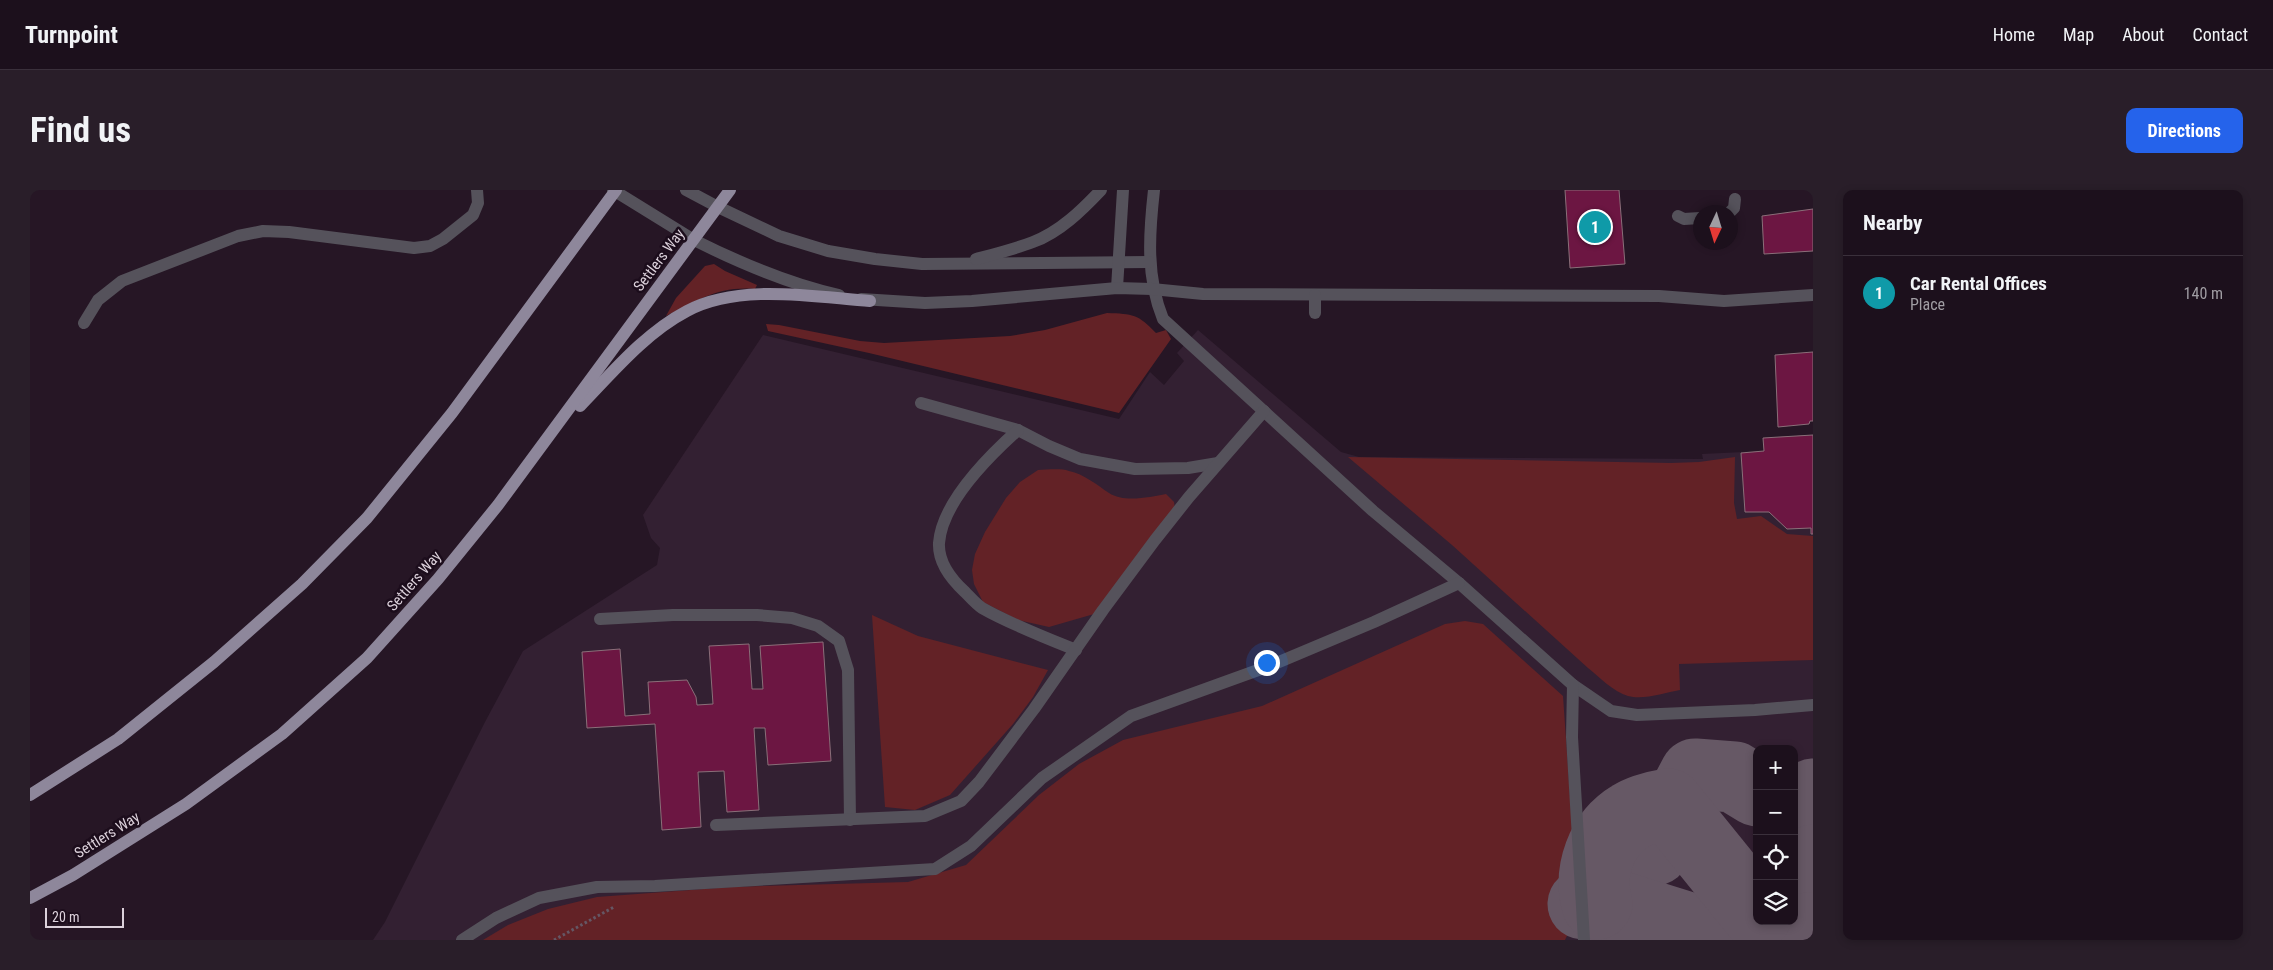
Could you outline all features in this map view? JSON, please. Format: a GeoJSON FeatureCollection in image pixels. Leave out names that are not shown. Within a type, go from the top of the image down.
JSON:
{"type":"FeatureCollection","features":[{"type":"Feature","properties":{"kind":"main road","name":"Settlers Way"},"geometry":{"type":"LineString","coordinates":[[30,898],[73,875],[186,804],[289,728],[367,658],[438,579],[551,435],[730,190]]}},
{"type":"Feature","properties":{"kind":"main road"},"geometry":{"type":"LineString","coordinates":[[30,795],[118,739],[199,674],[302,584],[367,518],[452,413],[615,191]]}},
{"type":"Feature","properties":{"kind":"main road"},"geometry":{"type":"LineString","coordinates":[[551,435],[657,331],[687,310],[736,296],[765,295],[870,301]]}},
{"type":"Feature","properties":{"kind":"street"},"geometry":{"type":"LineString","coordinates":[[84,323],[98,300],[122,281],[238,236],[263,231],[289,232],[414,248],[430,246],[443,239],[473,215],[478,203],[477,190]]}},
{"type":"Feature","properties":{"kind":"street"},"geometry":{"type":"LineString","coordinates":[[686,190],[779,236],[828,251],[885,260],[922,264],[1150,262]]}},
{"type":"Feature","properties":{"kind":"street"},"geometry":{"type":"LineString","coordinates":[[957,264],[1035,242],[1062,226],[1086,207],[1102,190]]}},
{"type":"Feature","properties":{"kind":"street"},"geometry":{"type":"LineString","coordinates":[[1117,288],[1124,190]]}},
{"type":"Feature","properties":{"kind":"street"},"geometry":{"type":"LineString","coordinates":[[1154,190],[1150,262],[1152,288],[1162,319],[1373,511],[1459,583],[1574,685],[1611,711],[1637,715],[1756,710],[1813,705]]}},
{"type":"Feature","properties":{"kind":"street"},"geometry":{"type":"LineString","coordinates":[[615,191],[694,240],[733,259],[765,272],[830,293],[870,301],[925,303],[972,301],[1117,288],[1152,288],[1203,294],[1659,296],[1724,301],[1813,295]]}},
{"type":"Feature","properties":{"kind":"street"},"geometry":{"type":"LineString","coordinates":[[1734,205],[1735,199]]}},
{"type":"Feature","properties":{"kind":"street"},"geometry":{"type":"LineString","coordinates":[[1678,216],[1684,219],[1693,218]]}},
{"type":"Feature","properties":{"kind":"street"},"geometry":{"type":"LineString","coordinates":[[1315,295],[1315,314]]}},
{"type":"Feature","properties":{"kind":"street"},"geometry":{"type":"LineString","coordinates":[[921,403],[1018,430],[1080,459],[1135,470],[1188,468],[1218,463]]}},
{"type":"Feature","properties":{"kind":"street"},"geometry":{"type":"LineString","coordinates":[[716,826],[925,816],[961,801],[979,782],[1155,540],[1218,463],[1264,411]]}},
{"type":"Feature","properties":{"kind":"street"},"geometry":{"type":"LineString","coordinates":[[1018,430],[990,455],[953,504],[942,525],[939,545],[944,566],[956,584],[981,607],[1076,650]]}},
{"type":"Feature","properties":{"kind":"street"},"geometry":{"type":"LineString","coordinates":[[462,940],[496,918],[539,898],[597,887],[751,881],[935,869],[971,846],[1042,778],[1131,716],[1272,665],[1374,622],[1459,583]]}},
{"type":"Feature","properties":{"kind":"street"},"geometry":{"type":"LineString","coordinates":[[600,620],[673,615],[757,615],[792,618],[818,626],[839,641],[848,670],[850,820]]}},
{"type":"Feature","properties":{"kind":"street"},"geometry":{"type":"LineString","coordinates":[[1574,685],[1572,736],[1584,940]]}},
{"type":"Feature","properties":{"kind":"path"},"geometry":{"type":"LineString","coordinates":[[554,940],[621,904]]}},
{"type":"Feature","properties":{"kind":"shaded area"},"geometry":{"type":"Polygon","coordinates":[[[714,264],[757,285],[755,289],[719,292],[666,316],[676,298],[705,266],[714,264]]]}},
{"type":"Feature","properties":{"kind":"shaded area"},"geometry":{"type":"Polygon","coordinates":[[[1107,313],[1134,316],[1156,333],[1166,330],[1171,339],[1119,413],[869,353],[768,331],[766,324],[860,341],[884,343],[1010,336],[1045,330],[1107,313]]]}},
{"type":"Feature","properties":{"kind":"shaded area"},"geometry":{"type":"Polygon","coordinates":[[[1198,330],[1341,452],[1359,457],[1703,459],[1702,454],[1764,451],[1763,438],[1813,435],[1813,940],[373,940],[385,922],[485,722],[523,651],[657,565],[660,548],[651,538],[643,515],[763,335],[1119,419],[1150,372],[1164,385],[1184,361],[1177,353],[1198,330]]]}},
{"type":"Feature","properties":{"kind":"shaded area"},"geometry":{"type":"Polygon","coordinates":[[[1348,457],[1671,463],[1699,462],[1735,457],[1734,503],[1737,519],[1761,516],[1787,534],[1813,536],[1813,660],[1679,664],[1680,690],[1641,697],[1623,694],[1607,684],[1588,668],[1452,545],[1348,457]]]}},
{"type":"Feature","properties":{"kind":"shaded area"},"geometry":{"type":"Polygon","coordinates":[[[1038,470],[1075,472],[1109,493],[1122,498],[1152,497],[1166,494],[1174,502],[1175,510],[1094,614],[1049,627],[1018,620],[983,602],[974,584],[972,570],[975,554],[985,532],[1006,498],[1020,482],[1038,470]]]}},
{"type":"Feature","properties":{"kind":"shaded area"},"geometry":{"type":"Polygon","coordinates":[[[872,615],[918,636],[1048,670],[1033,697],[1013,724],[950,795],[915,810],[885,807],[872,615]]]}},
{"type":"Feature","properties":{"kind":"shaded area"},"geometry":{"type":"Polygon","coordinates":[[[1465,621],[1483,624],[1563,696],[1578,912],[1565,940],[483,940],[508,925],[548,909],[597,897],[731,887],[908,882],[966,865],[1039,795],[1079,764],[1123,740],[1262,706],[1445,624],[1465,621]]]}},
{"type":"Feature","properties":{"kind":"building"},"geometry":{"type":"Polygon","coordinates":[[[1565,190],[1619,190],[1625,264],[1570,268],[1565,190]]]}},
{"type":"Feature","properties":{"kind":"building"},"geometry":{"type":"Polygon","coordinates":[[[1813,209],[1813,251],[1764,254],[1762,216],[1813,209]]]}},
{"type":"Feature","properties":{"kind":"building"},"geometry":{"type":"Polygon","coordinates":[[[1813,352],[1813,421],[1810,421],[1809,424],[1778,427],[1775,355],[1813,352]]]}},
{"type":"Feature","properties":{"kind":"building"},"geometry":{"type":"Polygon","coordinates":[[[1813,435],[1813,534],[1811,534],[1811,528],[1787,529],[1769,512],[1745,512],[1741,453],[1764,451],[1763,438],[1813,435]]]}},
{"type":"Feature","properties":{"kind":"building"},"geometry":{"type":"Polygon","coordinates":[[[823,642],[831,761],[768,765],[765,728],[754,728],[759,810],[727,812],[724,771],[698,772],[701,827],[662,830],[655,724],[587,728],[582,652],[620,649],[625,716],[650,714],[648,682],[687,680],[696,697],[697,705],[713,704],[709,646],[749,644],[752,689],[763,689],[760,646],[823,642]]]}},
{"type":"Feature","properties":{"kind":"taxiway"},"geometry":{"type":"LineString","coordinates":[[1655,850],[1695,774],[1734,777],[1755,790]]}},
{"type":"Feature","properties":{"kind":"taxiway"},"geometry":{"type":"LineString","coordinates":[[1798,801],[1813,794]]}},
{"type":"Feature","properties":{"kind":"taxiway"},"geometry":{"type":"LineString","coordinates":[[1597,904],[1594,879],[1596,866],[1599,854],[1612,833],[1631,816],[1649,808],[1668,804],[1753,909]]}},
{"type":"Feature","properties":{"kind":"taxiway"},"geometry":{"type":"LineString","coordinates":[[1798,886],[1813,860]]}},
{"type":"Feature","properties":{"kind":"taxiway"},"geometry":{"type":"LineString","coordinates":[[1583,904],[1618,906],[1708,934],[1813,928]]}},
{"type":"Feature","properties":{"kind":"place","name":"Car Rental Offices"},"geometry":{"type":"Point","coordinates":[1595,227]}}]}
